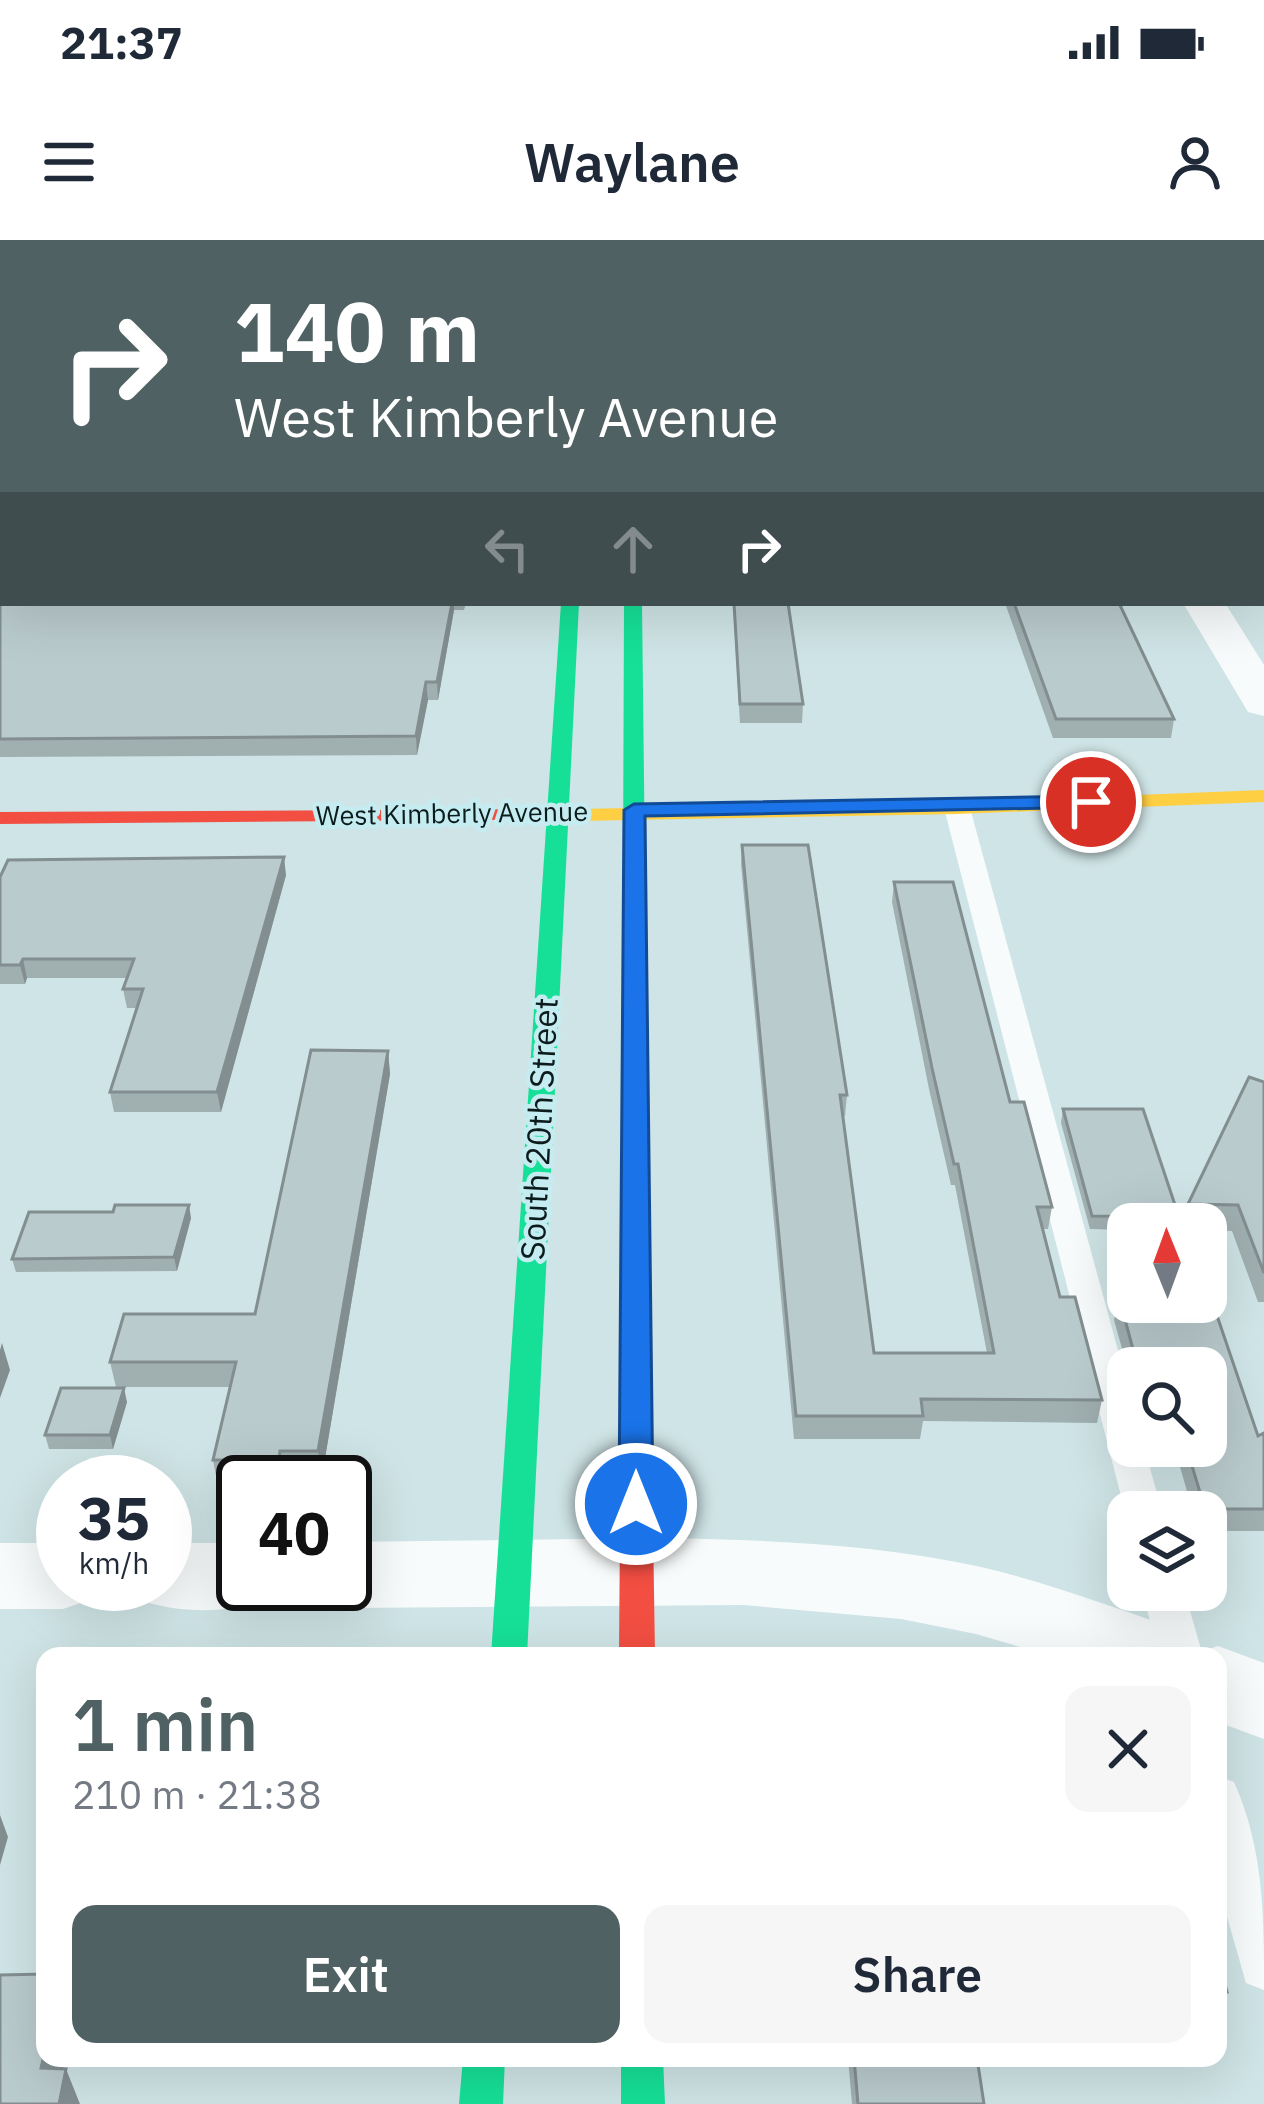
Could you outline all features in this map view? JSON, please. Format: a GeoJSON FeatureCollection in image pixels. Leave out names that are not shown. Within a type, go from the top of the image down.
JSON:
{"type":"FeatureCollection","features":[{"type":"Feature","properties":{"kind":"street","name":"South 20th Street"},"geometry":{"type":"LineString","coordinates":[[510,1647],[570,606]]}},
{"type":"Feature","properties":{"kind":"street"},"geometry":{"type":"LineString","coordinates":[[633,606],[637,1647]]}},
{"type":"Feature","properties":{"kind":"street"},"geometry":{"type":"LineString","coordinates":[[1206,606],[1264,703]]}},
{"type":"Feature","properties":{"kind":"street","name":"West Kimberly Avenue"},"geometry":{"type":"LineString","coordinates":[[0,818],[557,815],[634,810],[957,808],[1264,796]]}},
{"type":"Feature","properties":{"kind":"street"},"geometry":{"type":"LineString","coordinates":[[372,1575],[764,1574],[974,1600],[1123,1647]]}},
{"type":"Feature","properties":{"kind":"street"},"geometry":{"type":"LineString","coordinates":[[0,1576],[36,1576]]}},
{"type":"Feature","properties":{"kind":"street"},"geometry":{"type":"LineString","coordinates":[[1227,1686],[1264,1702]]}},
{"type":"Feature","properties":{"kind":"street"},"geometry":{"type":"LineString","coordinates":[[481,2104],[483,2067]]}},
{"type":"Feature","properties":{"kind":"street"},"geometry":{"type":"LineString","coordinates":[[642,2067],[643,2104]]}},
{"type":"Feature","properties":{"kind":"lane"},"geometry":{"type":"LineString","coordinates":[[957,808],[1136,1491]]}},
{"type":"Feature","properties":{"kind":"lane"},"geometry":{"type":"LineString","coordinates":[[1168,1611],[1178,1647]]}},
{"type":"Feature","properties":{"kind":"lane"},"geometry":{"type":"LineString","coordinates":[[1227,1829],[1264,1966]]}},
{"type":"Feature","properties":{"kind":"building"},"geometry":{"type":"Polygon","coordinates":[[[0,606],[451,606],[437,682],[426,682],[416,736],[0,739],[0,606]]]}},
{"type":"Feature","properties":{"kind":"building"},"geometry":{"type":"Polygon","coordinates":[[[734,606],[788,606],[803,704],[740,704],[734,606]]]}},
{"type":"Feature","properties":{"kind":"building"},"geometry":{"type":"Polygon","coordinates":[[[1015,606],[1120,606],[1174,719],[1056,719],[1015,606]]]}},
{"type":"Feature","properties":{"kind":"building"},"geometry":{"type":"Polygon","coordinates":[[[742,845],[808,845],[847,1095],[840,1095],[874,1353],[994,1353],[958,1164],[954,1164],[932,1068],[894,882],[953,882],[1010,1102],[1024,1102],[1052,1207],[1037,1207],[1060,1297],[1075,1297],[1102,1400],[921,1399],[923,1416],[796,1416],[742,845]]]}},
{"type":"Feature","properties":{"kind":"building"},"geometry":{"type":"Polygon","coordinates":[[[284,857],[217,1092],[110,1092],[143,989],[123,989],[134,959],[23,959],[20,965],[0,965],[0,877],[8,860],[284,857]]]}},
{"type":"Feature","properties":{"kind":"building"},"geometry":{"type":"Polygon","coordinates":[[[311,1050],[388,1051],[318,1451],[216,1455],[213,1460],[236,1362],[110,1362],[124,1314],[255,1314],[311,1050]]]}},
{"type":"Feature","properties":{"kind":"building"},"geometry":{"type":"Polygon","coordinates":[[[1249,1077],[1264,1082],[1264,1273],[1238,1205],[1188,1203],[1249,1077]]]}},
{"type":"Feature","properties":{"kind":"building"},"geometry":{"type":"Polygon","coordinates":[[[1063,1109],[1143,1109],[1174,1203],[1107,1203],[1107,1216],[1092,1216],[1063,1109]]]}},
{"type":"Feature","properties":{"kind":"building"},"geometry":{"type":"Polygon","coordinates":[[[115,1205],[189,1205],[174,1257],[12,1259],[29,1212],[113,1212],[115,1205]]]}},
{"type":"Feature","properties":{"kind":"building"},"geometry":{"type":"Polygon","coordinates":[[[1126,1323],[1220,1323],[1258,1436],[1264,1433],[1264,1509],[1227,1509],[1227,1491],[1200,1491],[1192,1467],[1227,1467],[1227,1347],[1132,1347],[1126,1323]]]}},
{"type":"Feature","properties":{"kind":"building"},"geometry":{"type":"Polygon","coordinates":[[[61,1388],[124,1388],[110,1435],[45,1435],[61,1388]]]}},
{"type":"Feature","properties":{"kind":"building"},"geometry":{"type":"Polygon","coordinates":[[[36,1974],[36,2067],[66,2069],[59,2104],[0,2104],[0,1975],[36,1974]]]}},
{"type":"Feature","properties":{"kind":"building"},"geometry":{"type":"Polygon","coordinates":[[[855,2067],[978,2067],[984,2104],[858,2104],[855,2067]]]}},
{"type":"Feature","properties":{"kind":"traffic: fast"},"geometry":{"type":"LineString","coordinates":[[510,1647],[570,606]]}},
{"type":"Feature","properties":{"kind":"traffic: fast"},"geometry":{"type":"LineString","coordinates":[[633,606],[636,1398]]}},
{"type":"Feature","properties":{"kind":"traffic: fast"},"geometry":{"type":"LineString","coordinates":[[481,2104],[483,2067]]}},
{"type":"Feature","properties":{"kind":"traffic: fast"},"geometry":{"type":"LineString","coordinates":[[642,2067],[643,2104]]}},
{"type":"Feature","properties":{"kind":"traffic: slow"},"geometry":{"type":"LineString","coordinates":[[578,815],[1264,796]]}},
{"type":"Feature","properties":{"kind":"traffic: jam"},"geometry":{"type":"LineString","coordinates":[[0,818],[578,815]]}},
{"type":"Feature","properties":{"kind":"traffic: jam"},"geometry":{"type":"LineString","coordinates":[[636,1398],[637,1647]]}},
{"type":"Feature","properties":{"kind":"route"},"geometry":{"type":"LineString","coordinates":[[636,1504],[634,810],[957,808],[1091,802]]}}]}
